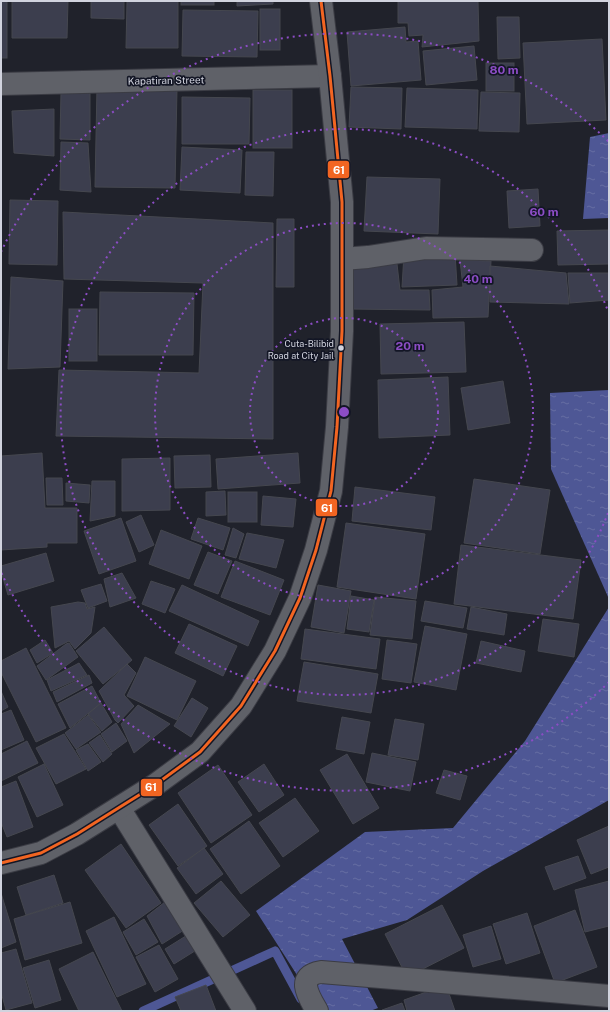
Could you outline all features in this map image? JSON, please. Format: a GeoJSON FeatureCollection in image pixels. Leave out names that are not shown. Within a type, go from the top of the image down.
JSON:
{"type":"FeatureCollection","features":[{"type":"Feature","properties":{"kind":"street"},"geometry":{"type":"LineString","coordinates":[[1,863],[41,853],[77,834],[156,785],[200,752],[241,706],[275,651],[300,598],[316,550],[331,491],[337,427],[342,339],[342,202],[321,1]]}},
{"type":"Feature","properties":{"kind":"street","name":"Kapatiran Street"},"geometry":{"type":"LineString","coordinates":[[1,84],[330,76]]}},
{"type":"Feature","properties":{"kind":"street"},"geometry":{"type":"LineString","coordinates":[[342,259],[368,257],[426,248],[532,250]]}},
{"type":"Feature","properties":{"kind":"street"},"geometry":{"type":"LineString","coordinates":[[119,808],[227,982],[241,1010]]}},
{"type":"Feature","properties":{"kind":"street"},"geometry":{"type":"LineString","coordinates":[[317,1011],[307,992],[306,982],[308,977],[314,973],[321,972],[609,996]]}},
{"type":"Feature","properties":{"kind":"water"},"geometry":{"type":"Polygon","coordinates":[[[609,133],[609,218],[583,219],[590,137],[609,133]]]}},
{"type":"Feature","properties":{"kind":"water"},"geometry":{"type":"Polygon","coordinates":[[[609,390],[609,599],[551,469],[550,393],[609,390]]]}},
{"type":"Feature","properties":{"kind":"water"},"geometry":{"type":"Polygon","coordinates":[[[609,607],[609,800],[483,871],[407,920],[342,939],[378,1008],[370,1011],[320,1011],[256,911],[365,832],[453,828],[525,741],[609,607]]]}},
{"type":"Feature","properties":{"kind":"building"},"geometry":{"type":"Polygon","coordinates":[[[1,1],[7,1],[7,58],[1,58],[1,1]]]}},
{"type":"Feature","properties":{"kind":"building"},"geometry":{"type":"Polygon","coordinates":[[[12,1],[68,1],[67,38],[12,38],[12,1]]]}},
{"type":"Feature","properties":{"kind":"building"},"geometry":{"type":"Polygon","coordinates":[[[91,1],[124,1],[124,19],[91,18],[91,1]]]}},
{"type":"Feature","properties":{"kind":"building"},"geometry":{"type":"Polygon","coordinates":[[[127,1],[178,1],[178,48],[126,48],[127,1]]]}},
{"type":"Feature","properties":{"kind":"building"},"geometry":{"type":"Polygon","coordinates":[[[181,1],[214,1],[214,5],[181,5],[181,1]]]}},
{"type":"Feature","properties":{"kind":"building"},"geometry":{"type":"Polygon","coordinates":[[[237,1],[273,1],[273,4],[237,6],[237,1]]]}},
{"type":"Feature","properties":{"kind":"building"},"geometry":{"type":"Polygon","coordinates":[[[398,1],[478,1],[479,41],[422,47],[423,35],[409,36],[408,23],[398,23],[398,1]]]}},
{"type":"Feature","properties":{"kind":"building"},"geometry":{"type":"Polygon","coordinates":[[[260,9],[280,9],[280,50],[260,50],[260,9]]]}},
{"type":"Feature","properties":{"kind":"building"},"geometry":{"type":"Polygon","coordinates":[[[183,10],[258,11],[257,57],[182,56],[183,10]]]}},
{"type":"Feature","properties":{"kind":"building"},"geometry":{"type":"Polygon","coordinates":[[[497,17],[519,17],[520,58],[498,59],[497,17]]]}},
{"type":"Feature","properties":{"kind":"building"},"geometry":{"type":"Polygon","coordinates":[[[405,27],[406,42],[418,41],[421,80],[351,86],[347,32],[405,27]]]}},
{"type":"Feature","properties":{"kind":"building"},"geometry":{"type":"Polygon","coordinates":[[[602,39],[606,120],[527,124],[523,43],[602,39]]]}},
{"type":"Feature","properties":{"kind":"building"},"geometry":{"type":"Polygon","coordinates":[[[474,46],[477,80],[426,85],[423,51],[474,46]]]}},
{"type":"Feature","properties":{"kind":"building"},"geometry":{"type":"Polygon","coordinates":[[[486,63],[514,63],[514,91],[486,91],[486,63]]]}},
{"type":"Feature","properties":{"kind":"building"},"geometry":{"type":"Polygon","coordinates":[[[97,87],[177,88],[175,188],[95,187],[97,87]]]}},
{"type":"Feature","properties":{"kind":"building"},"geometry":{"type":"Polygon","coordinates":[[[351,87],[402,88],[401,129],[349,127],[351,87]]]}},
{"type":"Feature","properties":{"kind":"building"},"geometry":{"type":"Polygon","coordinates":[[[407,88],[478,90],[477,129],[405,127],[407,88]]]}},
{"type":"Feature","properties":{"kind":"building"},"geometry":{"type":"Polygon","coordinates":[[[253,90],[292,90],[292,148],[253,148],[253,90]]]}},
{"type":"Feature","properties":{"kind":"building"},"geometry":{"type":"Polygon","coordinates":[[[61,92],[90,92],[90,140],[60,139],[61,92]]]}},
{"type":"Feature","properties":{"kind":"building"},"geometry":{"type":"Polygon","coordinates":[[[481,92],[520,93],[519,132],[479,131],[481,92]]]}},
{"type":"Feature","properties":{"kind":"building"},"geometry":{"type":"Polygon","coordinates":[[[182,97],[250,98],[249,144],[182,144],[182,97]]]}},
{"type":"Feature","properties":{"kind":"building"},"geometry":{"type":"Polygon","coordinates":[[[54,109],[54,156],[14,153],[12,111],[54,109]]]}},
{"type":"Feature","properties":{"kind":"building"},"geometry":{"type":"Polygon","coordinates":[[[61,142],[88,143],[91,192],[60,190],[61,142]]]}},
{"type":"Feature","properties":{"kind":"building"},"geometry":{"type":"Polygon","coordinates":[[[182,147],[242,150],[240,193],[180,190],[182,147]]]}},
{"type":"Feature","properties":{"kind":"building"},"geometry":{"type":"Polygon","coordinates":[[[246,152],[274,152],[273,196],[245,195],[246,152]]]}},
{"type":"Feature","properties":{"kind":"building"},"geometry":{"type":"Polygon","coordinates":[[[367,177],[440,179],[438,234],[364,231],[367,177]]]}},
{"type":"Feature","properties":{"kind":"building"},"geometry":{"type":"Polygon","coordinates":[[[538,189],[540,226],[509,228],[507,191],[538,189]]]}},
{"type":"Feature","properties":{"kind":"building"},"geometry":{"type":"Polygon","coordinates":[[[10,200],[58,201],[57,265],[9,264],[10,200]]]}},
{"type":"Feature","properties":{"kind":"building"},"geometry":{"type":"Polygon","coordinates":[[[63,212],[273,223],[273,439],[56,436],[59,370],[199,373],[203,283],[64,279],[63,212]]]}},
{"type":"Feature","properties":{"kind":"building"},"geometry":{"type":"Polygon","coordinates":[[[277,219],[294,219],[294,287],[276,287],[277,219]]]}},
{"type":"Feature","properties":{"kind":"building"},"geometry":{"type":"Polygon","coordinates":[[[609,230],[609,264],[558,265],[557,231],[609,230]]]}},
{"type":"Feature","properties":{"kind":"building"},"geometry":{"type":"Polygon","coordinates":[[[455,253],[457,285],[402,287],[404,254],[455,253]]]}},
{"type":"Feature","properties":{"kind":"building"},"geometry":{"type":"Polygon","coordinates":[[[460,260],[491,261],[488,317],[433,318],[432,290],[463,287],[460,260]]]}},
{"type":"Feature","properties":{"kind":"building"},"geometry":{"type":"Polygon","coordinates":[[[397,264],[400,290],[429,290],[430,310],[349,309],[352,265],[397,264]]]}},
{"type":"Feature","properties":{"kind":"building"},"geometry":{"type":"Polygon","coordinates":[[[490,266],[566,273],[569,304],[490,302],[490,266]]]}},
{"type":"Feature","properties":{"kind":"building"},"geometry":{"type":"Polygon","coordinates":[[[568,273],[609,273],[609,300],[570,303],[568,273]]]}},
{"type":"Feature","properties":{"kind":"building"},"geometry":{"type":"Polygon","coordinates":[[[11,277],[63,281],[60,367],[8,369],[11,277]]]}},
{"type":"Feature","properties":{"kind":"building"},"geometry":{"type":"Polygon","coordinates":[[[100,292],[194,293],[193,355],[99,355],[100,292]]]}},
{"type":"Feature","properties":{"kind":"building"},"geometry":{"type":"Polygon","coordinates":[[[69,309],[97,309],[97,361],[69,361],[69,309]]]}},
{"type":"Feature","properties":{"kind":"building"},"geometry":{"type":"Polygon","coordinates":[[[464,322],[466,372],[381,374],[380,324],[464,322]]]}},
{"type":"Feature","properties":{"kind":"building"},"geometry":{"type":"Polygon","coordinates":[[[448,377],[450,435],[379,438],[378,380],[448,377]]]}},
{"type":"Feature","properties":{"kind":"building"},"geometry":{"type":"Polygon","coordinates":[[[503,381],[510,423],[468,430],[461,388],[503,381]]]}},
{"type":"Feature","properties":{"kind":"building"},"geometry":{"type":"Polygon","coordinates":[[[42,453],[45,508],[77,508],[77,543],[47,543],[47,547],[1,550],[1,456],[42,453]]]}},
{"type":"Feature","properties":{"kind":"building"},"geometry":{"type":"Polygon","coordinates":[[[298,453],[300,483],[218,489],[216,459],[298,453]]]}},
{"type":"Feature","properties":{"kind":"building"},"geometry":{"type":"Polygon","coordinates":[[[210,455],[211,487],[175,488],[174,456],[210,455]]]}},
{"type":"Feature","properties":{"kind":"building"},"geometry":{"type":"Polygon","coordinates":[[[170,458],[170,510],[122,511],[122,459],[170,458]]]}},
{"type":"Feature","properties":{"kind":"building"},"geometry":{"type":"Polygon","coordinates":[[[46,478],[62,478],[63,505],[47,505],[46,478]]]}},
{"type":"Feature","properties":{"kind":"building"},"geometry":{"type":"Polygon","coordinates":[[[474,479],[550,490],[540,554],[464,543],[474,479]]]}},
{"type":"Feature","properties":{"kind":"building"},"geometry":{"type":"Polygon","coordinates":[[[92,481],[115,481],[115,516],[90,521],[92,481]]]}},
{"type":"Feature","properties":{"kind":"building"},"geometry":{"type":"Polygon","coordinates":[[[66,483],[90,485],[89,503],[66,501],[66,483]]]}},
{"type":"Feature","properties":{"kind":"building"},"geometry":{"type":"Polygon","coordinates":[[[355,487],[435,497],[431,530],[352,521],[355,487]]]}},
{"type":"Feature","properties":{"kind":"building"},"geometry":{"type":"Polygon","coordinates":[[[225,491],[226,515],[206,516],[206,492],[225,491]]]}},
{"type":"Feature","properties":{"kind":"building"},"geometry":{"type":"Polygon","coordinates":[[[228,492],[257,492],[257,522],[228,522],[228,492]]]}},
{"type":"Feature","properties":{"kind":"building"},"geometry":{"type":"Polygon","coordinates":[[[263,496],[296,499],[293,527],[261,525],[263,496]]]}},
{"type":"Feature","properties":{"kind":"building"},"geometry":{"type":"Polygon","coordinates":[[[141,515],[154,545],[139,552],[126,522],[141,515]]]}},
{"type":"Feature","properties":{"kind":"building"},"geometry":{"type":"Polygon","coordinates":[[[121,518],[136,561],[99,574],[84,531],[121,518]]]}},
{"type":"Feature","properties":{"kind":"building"},"geometry":{"type":"Polygon","coordinates":[[[198,518],[230,528],[223,550],[191,539],[198,518]]]}},
{"type":"Feature","properties":{"kind":"building"},"geometry":{"type":"Polygon","coordinates":[[[346,523],[425,534],[416,599],[337,587],[346,523]]]}},
{"type":"Feature","properties":{"kind":"building"},"geometry":{"type":"Polygon","coordinates":[[[233,528],[244,534],[236,558],[225,555],[233,528]]]}},
{"type":"Feature","properties":{"kind":"building"},"geometry":{"type":"Polygon","coordinates":[[[161,530],[202,546],[189,579],[149,564],[161,530]]]}},
{"type":"Feature","properties":{"kind":"building"},"geometry":{"type":"Polygon","coordinates":[[[247,533],[284,540],[276,568],[239,559],[247,533]]]}},
{"type":"Feature","properties":{"kind":"building"},"geometry":{"type":"Polygon","coordinates":[[[461,545],[581,560],[573,619],[454,604],[461,545]]]}},
{"type":"Feature","properties":{"kind":"building"},"geometry":{"type":"Polygon","coordinates":[[[208,552],[232,561],[218,594],[194,585],[208,552]]]}},
{"type":"Feature","properties":{"kind":"building"},"geometry":{"type":"Polygon","coordinates":[[[46,553],[54,581],[8,595],[1,566],[46,553]]]}},
{"type":"Feature","properties":{"kind":"building"},"geometry":{"type":"Polygon","coordinates":[[[235,561],[284,580],[270,615],[221,597],[235,561]]]}},
{"type":"Feature","properties":{"kind":"building"},"geometry":{"type":"Polygon","coordinates":[[[122,573],[136,598],[110,607],[104,579],[122,573]]]}},
{"type":"Feature","properties":{"kind":"building"},"geometry":{"type":"Polygon","coordinates":[[[151,581],[175,589],[165,613],[142,604],[151,581]]]}},
{"type":"Feature","properties":{"kind":"building"},"geometry":{"type":"Polygon","coordinates":[[[101,584],[107,601],[88,608],[81,590],[101,584]]]}},
{"type":"Feature","properties":{"kind":"building"},"geometry":{"type":"Polygon","coordinates":[[[182,585],[259,621],[248,646],[169,611],[182,585]]]}},
{"type":"Feature","properties":{"kind":"building"},"geometry":{"type":"Polygon","coordinates":[[[318,585],[351,591],[344,633],[311,627],[318,585]]]}},
{"type":"Feature","properties":{"kind":"building"},"geometry":{"type":"Polygon","coordinates":[[[351,596],[374,600],[369,632],[347,629],[351,596]]]}},
{"type":"Feature","properties":{"kind":"building"},"geometry":{"type":"Polygon","coordinates":[[[375,597],[416,601],[412,639],[370,635],[375,597]]]}},
{"type":"Feature","properties":{"kind":"building"},"geometry":{"type":"Polygon","coordinates":[[[425,601],[467,608],[463,628],[421,621],[425,601]]]}},
{"type":"Feature","properties":{"kind":"building"},"geometry":{"type":"Polygon","coordinates":[[[78,602],[85,603],[87,609],[95,607],[91,633],[75,649],[69,641],[55,648],[51,607],[78,602]]]}},
{"type":"Feature","properties":{"kind":"building"},"geometry":{"type":"Polygon","coordinates":[[[471,607],[507,614],[504,635],[467,629],[471,607]]]}},
{"type":"Feature","properties":{"kind":"building"},"geometry":{"type":"Polygon","coordinates":[[[543,619],[579,624],[574,657],[538,651],[543,619]]]}},
{"type":"Feature","properties":{"kind":"building"},"geometry":{"type":"Polygon","coordinates":[[[189,624],[237,646],[223,676],[175,653],[189,624]]]}},
{"type":"Feature","properties":{"kind":"building"},"geometry":{"type":"Polygon","coordinates":[[[425,626],[467,634],[456,690],[414,682],[425,626]]]}},
{"type":"Feature","properties":{"kind":"building"},"geometry":{"type":"Polygon","coordinates":[[[104,627],[132,660],[103,684],[76,651],[104,627]]]}},
{"type":"Feature","properties":{"kind":"building"},"geometry":{"type":"Polygon","coordinates":[[[305,629],[380,639],[376,669],[301,659],[305,629]]]}},
{"type":"Feature","properties":{"kind":"building"},"geometry":{"type":"Polygon","coordinates":[[[45,640],[53,653],[37,663],[30,650],[45,640]]]}},
{"type":"Feature","properties":{"kind":"building"},"geometry":{"type":"Polygon","coordinates":[[[387,640],[417,644],[411,683],[382,679],[387,640]]]}},
{"type":"Feature","properties":{"kind":"building"},"geometry":{"type":"Polygon","coordinates":[[[481,641],[525,651],[521,672],[476,663],[481,641]]]}},
{"type":"Feature","properties":{"kind":"building"},"geometry":{"type":"Polygon","coordinates":[[[69,643],[78,657],[46,680],[37,666],[69,643]]]}},
{"type":"Feature","properties":{"kind":"building"},"geometry":{"type":"Polygon","coordinates":[[[26,648],[66,728],[36,742],[1,672],[1,661],[26,648]]]}},
{"type":"Feature","properties":{"kind":"building"},"geometry":{"type":"Polygon","coordinates":[[[145,657],[196,681],[177,720],[127,696],[145,657]]]}},
{"type":"Feature","properties":{"kind":"building"},"geometry":{"type":"Polygon","coordinates":[[[304,662],[378,674],[371,713],[297,701],[304,662]]]}},
{"type":"Feature","properties":{"kind":"building"},"geometry":{"type":"Polygon","coordinates":[[[79,663],[87,675],[51,691],[47,680],[79,663]]]}},
{"type":"Feature","properties":{"kind":"building"},"geometry":{"type":"Polygon","coordinates":[[[127,664],[136,673],[124,695],[134,706],[118,723],[99,691],[127,664]]]}},
{"type":"Feature","properties":{"kind":"building"},"geometry":{"type":"Polygon","coordinates":[[[89,675],[92,683],[57,702],[53,692],[89,675]]]}},
{"type":"Feature","properties":{"kind":"building"},"geometry":{"type":"Polygon","coordinates":[[[92,686],[101,703],[70,728],[58,704],[92,686]]]}},
{"type":"Feature","properties":{"kind":"building"},"geometry":{"type":"Polygon","coordinates":[[[1,691],[8,707],[1,711],[1,691]]]}},
{"type":"Feature","properties":{"kind":"building"},"geometry":{"type":"Polygon","coordinates":[[[192,698],[208,708],[191,737],[174,726],[192,698]]]}},
{"type":"Feature","properties":{"kind":"building"},"geometry":{"type":"Polygon","coordinates":[[[101,703],[112,722],[102,731],[88,714],[101,703]]]}},
{"type":"Feature","properties":{"kind":"building"},"geometry":{"type":"Polygon","coordinates":[[[138,705],[170,724],[134,753],[121,724],[138,705]]]}},
{"type":"Feature","properties":{"kind":"building"},"geometry":{"type":"Polygon","coordinates":[[[11,710],[24,740],[1,750],[1,714],[11,710]]]}},
{"type":"Feature","properties":{"kind":"building"},"geometry":{"type":"Polygon","coordinates":[[[88,715],[101,732],[76,749],[65,733],[88,715]]]}},
{"type":"Feature","properties":{"kind":"building"},"geometry":{"type":"Polygon","coordinates":[[[342,717],[370,722],[364,754],[336,749],[342,717]]]}},
{"type":"Feature","properties":{"kind":"building"},"geometry":{"type":"Polygon","coordinates":[[[395,719],[424,724],[418,760],[388,755],[395,719]]]}},
{"type":"Feature","properties":{"kind":"building"},"geometry":{"type":"Polygon","coordinates":[[[116,723],[127,741],[112,752],[101,734],[116,723]]]}},
{"type":"Feature","properties":{"kind":"building"},"geometry":{"type":"Polygon","coordinates":[[[64,734],[86,769],[56,784],[36,748],[64,734]]]}},
{"type":"Feature","properties":{"kind":"building"},"geometry":{"type":"Polygon","coordinates":[[[100,735],[112,754],[103,762],[89,743],[100,735]]]}},
{"type":"Feature","properties":{"kind":"building"},"geometry":{"type":"Polygon","coordinates":[[[27,741],[38,763],[1,781],[1,754],[27,741]]]}},
{"type":"Feature","properties":{"kind":"building"},"geometry":{"type":"Polygon","coordinates":[[[88,744],[101,762],[88,771],[76,750],[88,744]]]}},
{"type":"Feature","properties":{"kind":"building"},"geometry":{"type":"Polygon","coordinates":[[[372,753],[416,762],[410,791],[366,782],[372,753]]]}},
{"type":"Feature","properties":{"kind":"building"},"geometry":{"type":"Polygon","coordinates":[[[347,754],[379,808],[353,824],[320,770],[347,754]]]}},
{"type":"Feature","properties":{"kind":"building"},"geometry":{"type":"Polygon","coordinates":[[[44,764],[63,805],[37,817],[18,777],[44,764]]]}},
{"type":"Feature","properties":{"kind":"building"},"geometry":{"type":"Polygon","coordinates":[[[264,764],[284,795],[259,812],[238,782],[264,764]]]}},
{"type":"Feature","properties":{"kind":"building"},"geometry":{"type":"Polygon","coordinates":[[[218,765],[252,815],[211,843],[178,793],[218,765]]]}},
{"type":"Feature","properties":{"kind":"building"},"geometry":{"type":"Polygon","coordinates":[[[444,770],[467,776],[460,800],[436,793],[444,770]]]}},
{"type":"Feature","properties":{"kind":"building"},"geometry":{"type":"Polygon","coordinates":[[[16,781],[33,827],[7,837],[1,822],[1,787],[16,781]]]}},
{"type":"Feature","properties":{"kind":"building"},"geometry":{"type":"Polygon","coordinates":[[[295,798],[319,831],[283,857],[259,823],[295,798]]]}},
{"type":"Feature","properties":{"kind":"building"},"geometry":{"type":"Polygon","coordinates":[[[178,804],[207,846],[178,866],[149,825],[178,804]]]}},
{"type":"Feature","properties":{"kind":"building"},"geometry":{"type":"Polygon","coordinates":[[[249,821],[280,866],[241,894],[210,849],[249,821]]]}},
{"type":"Feature","properties":{"kind":"building"},"geometry":{"type":"Polygon","coordinates":[[[609,826],[609,867],[591,874],[577,840],[609,826]]]}},
{"type":"Feature","properties":{"kind":"building"},"geometry":{"type":"Polygon","coordinates":[[[121,844],[161,903],[126,928],[85,870],[121,844]]]}},
{"type":"Feature","properties":{"kind":"building"},"geometry":{"type":"Polygon","coordinates":[[[204,848],[223,874],[196,894],[177,868],[204,848]]]}},
{"type":"Feature","properties":{"kind":"building"},"geometry":{"type":"Polygon","coordinates":[[[578,856],[586,878],[554,890],[545,867],[578,856]]]}},
{"type":"Feature","properties":{"kind":"building"},"geometry":{"type":"Polygon","coordinates":[[[54,875],[63,903],[26,915],[17,887],[54,875]]]}},
{"type":"Feature","properties":{"kind":"building"},"geometry":{"type":"Polygon","coordinates":[[[221,881],[250,915],[223,937],[194,903],[221,881]]]}},
{"type":"Feature","properties":{"kind":"building"},"geometry":{"type":"Polygon","coordinates":[[[609,881],[609,926],[585,932],[575,890],[609,881]]]}},
{"type":"Feature","properties":{"kind":"building"},"geometry":{"type":"Polygon","coordinates":[[[1,893],[16,942],[1,948],[1,893]]]}},
{"type":"Feature","properties":{"kind":"building"},"geometry":{"type":"Polygon","coordinates":[[[70,902],[82,943],[25,960],[14,919],[70,902]]]}},
{"type":"Feature","properties":{"kind":"building"},"geometry":{"type":"Polygon","coordinates":[[[165,902],[184,930],[162,944],[147,916],[165,902]]]}},
{"type":"Feature","properties":{"kind":"building"},"geometry":{"type":"Polygon","coordinates":[[[442,905],[464,948],[407,977],[385,934],[442,905]]]}},
{"type":"Feature","properties":{"kind":"building"},"geometry":{"type":"Polygon","coordinates":[[[575,910],[597,967],[555,983],[534,926],[575,910]]]}},
{"type":"Feature","properties":{"kind":"building"},"geometry":{"type":"Polygon","coordinates":[[[527,913],[540,953],[506,964],[493,924],[527,913]]]}},
{"type":"Feature","properties":{"kind":"building"},"geometry":{"type":"Polygon","coordinates":[[[114,917],[146,984],[117,997],[86,931],[114,917]]]}},
{"type":"Feature","properties":{"kind":"building"},"geometry":{"type":"Polygon","coordinates":[[[144,919],[158,942],[136,955],[123,932],[144,919]]]}},
{"type":"Feature","properties":{"kind":"building"},"geometry":{"type":"Polygon","coordinates":[[[491,926],[501,959],[473,967],[463,935],[491,926]]]}},
{"type":"Feature","properties":{"kind":"building"},"geometry":{"type":"Polygon","coordinates":[[[189,934],[198,949],[174,964],[165,949],[189,934]]]}},
{"type":"Feature","properties":{"kind":"building"},"geometry":{"type":"Polygon","coordinates":[[[159,945],[178,979],[155,992],[136,957],[159,945]]]}},
{"type":"Feature","properties":{"kind":"building"},"geometry":{"type":"Polygon","coordinates":[[[16,949],[32,1003],[6,1010],[1,992],[1,953],[16,949]]]}},
{"type":"Feature","properties":{"kind":"building"},"geometry":{"type":"Polygon","coordinates":[[[93,952],[122,1011],[79,1011],[59,969],[93,952]]]}},
{"type":"Feature","properties":{"kind":"building"},"geometry":{"type":"Polygon","coordinates":[[[49,960],[61,1000],[35,1008],[23,968],[49,960]]]}},
{"type":"Feature","properties":{"kind":"building"},"geometry":{"type":"Polygon","coordinates":[[[206,985],[216,1011],[181,1011],[175,997],[206,985]]]}},
{"type":"Feature","properties":{"kind":"building"},"geometry":{"type":"Polygon","coordinates":[[[446,985],[455,1011],[407,1011],[404,1000],[446,985]]]}},
{"type":"Feature","properties":{"kind":"building"},"geometry":{"type":"Polygon","coordinates":[[[402,1003],[405,1011],[382,1011],[382,1010],[402,1003]]]}},
{"type":"Feature","properties":{"kind":"waterway"},"geometry":{"type":"LineString","coordinates":[[143,1011],[275,951],[301,999]]}},
{"type":"Feature","properties":{"kind":"transit line","name":"61"},"geometry":{"type":"LineString","coordinates":[[1,863],[41,853],[77,834],[155,785],[200,752],[241,706],[275,651],[300,598],[316,550],[331,491],[337,427],[342,331],[342,202],[321,1]]}},
{"type":"Feature","properties":{"kind":"place","name":"Cuta-Bilibid Road at City Jail"},"geometry":{"type":"Point","coordinates":[341,348]}}]}
